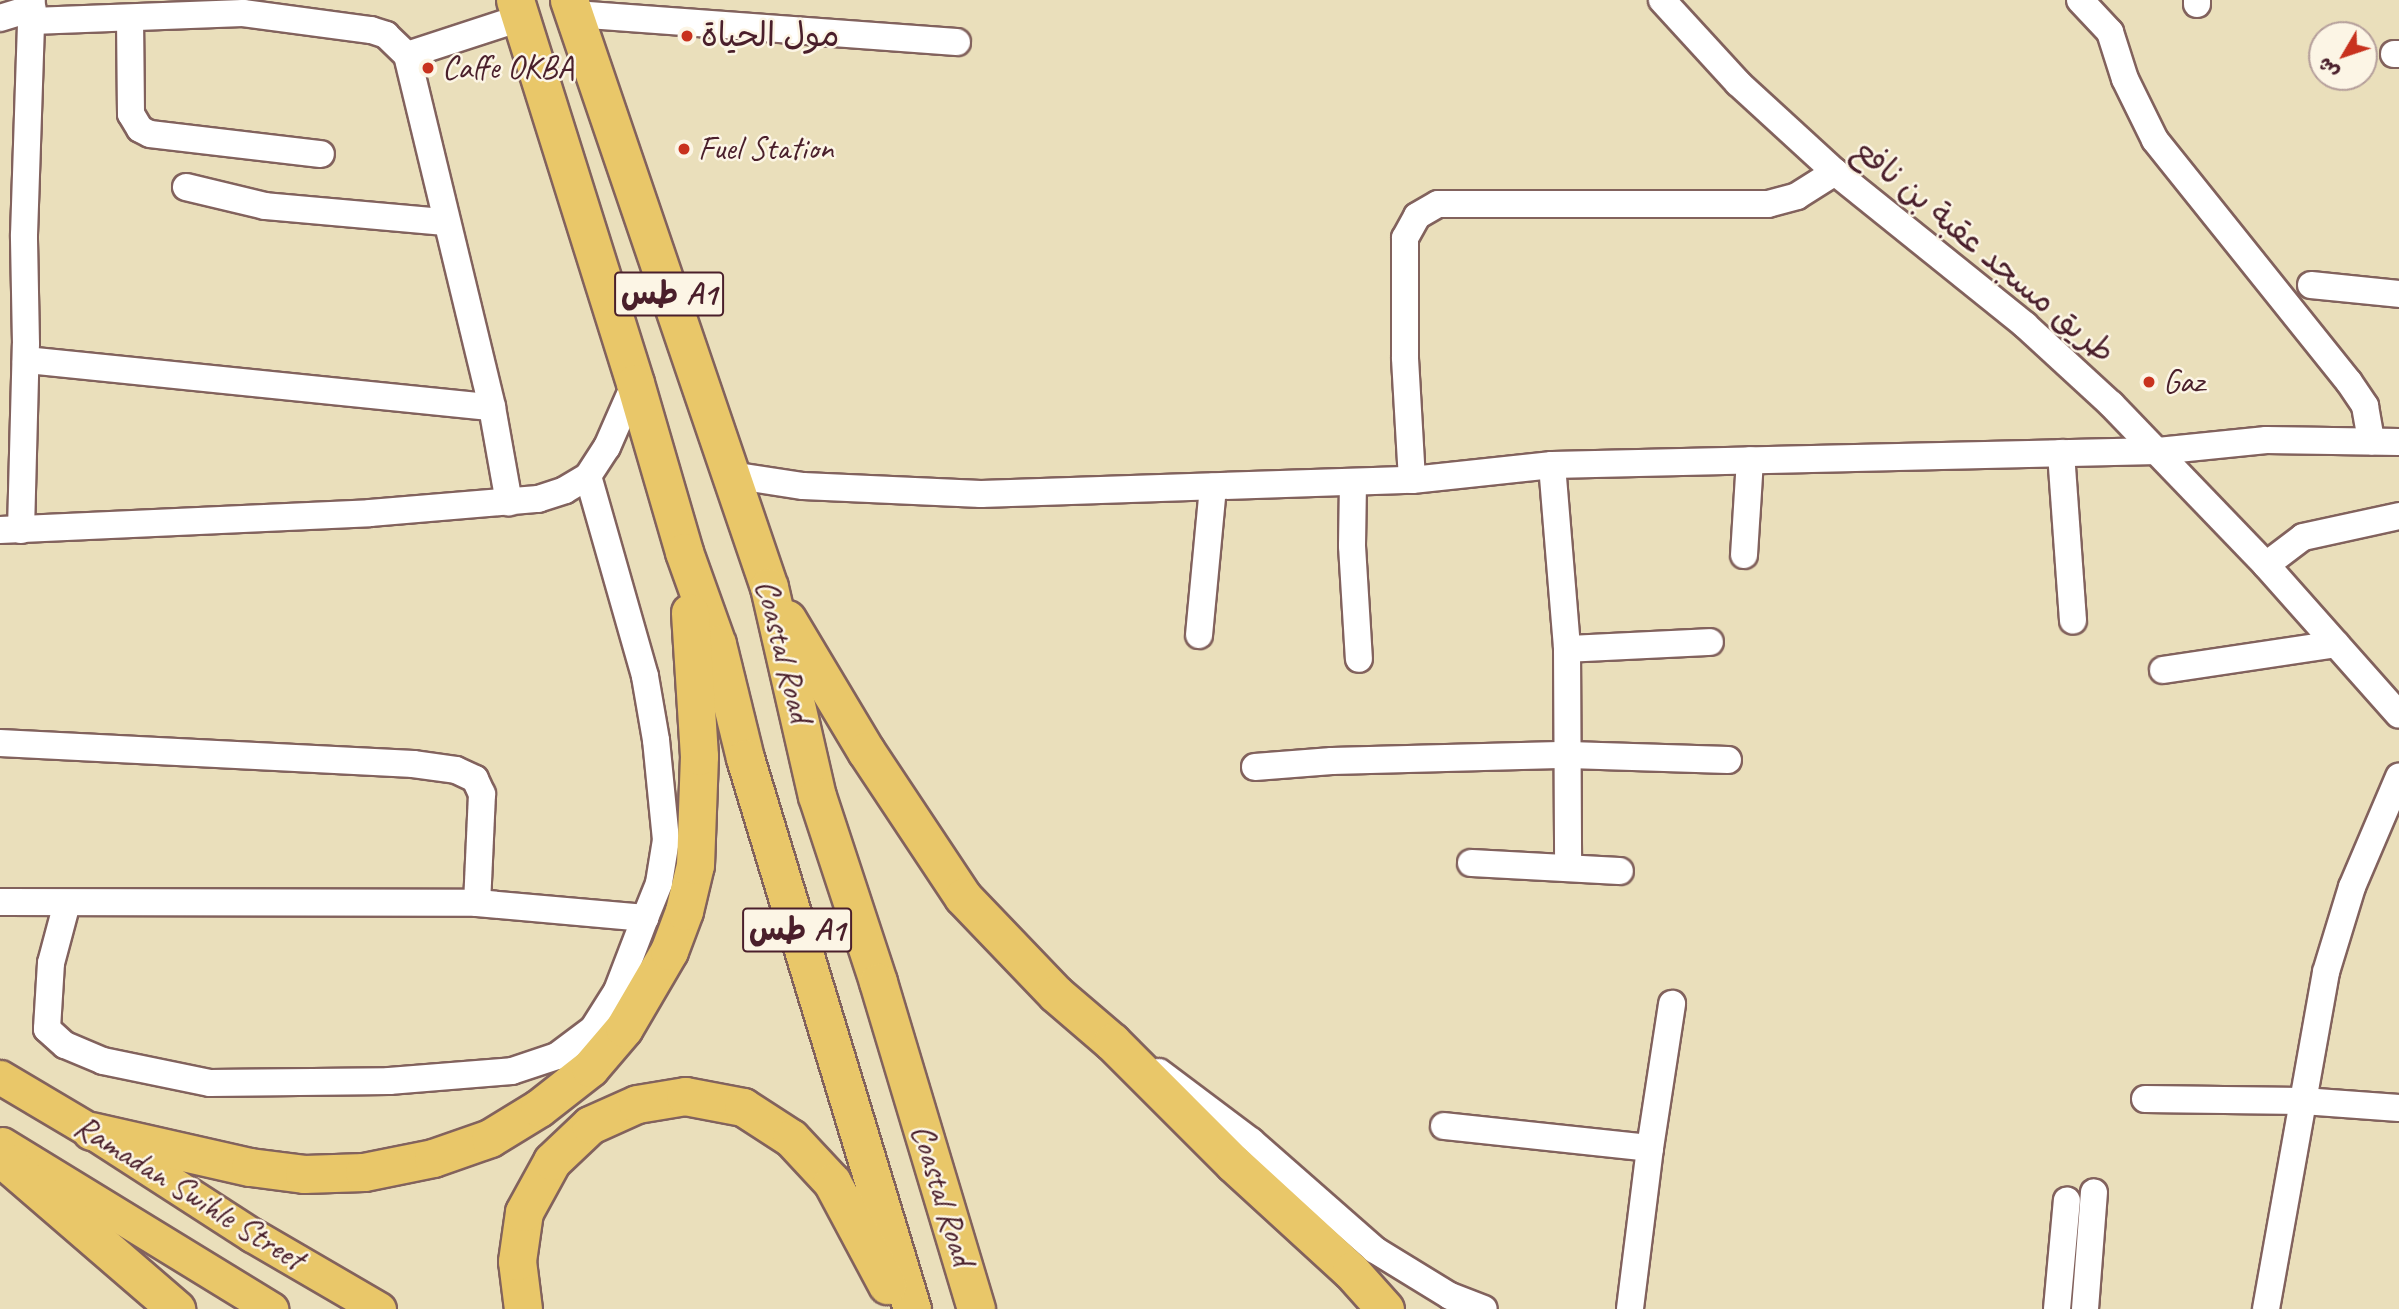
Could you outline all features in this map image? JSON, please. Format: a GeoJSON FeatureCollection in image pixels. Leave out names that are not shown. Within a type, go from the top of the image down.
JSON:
{"type":"FeatureCollection","features":[{"type":"Feature","properties":{"kind":"highway","name":"Coastal Road"},"geometry":{"type":"LineString","coordinates":[[572,7],[769,587],[817,796],[878,982],[976,1309]]}},
{"type":"Feature","properties":{"kind":"highway","name":"Coastal Road"},"geometry":{"type":"LineString","coordinates":[[518,9],[635,383],[684,552],[717,644],[745,758],[912,1309]]}},
{"type":"Feature","properties":{"kind":"highway"},"geometry":{"type":"LineString","coordinates":[[91,1131],[250,1167],[304,1174],[364,1172],[433,1158],[490,1138],[539,1108],[590,1068],[624,1028],[669,951],[684,911],[695,865],[699,756],[694,654],[684,552]]}},
{"type":"Feature","properties":{"kind":"highway"},"geometry":{"type":"LineString","coordinates":[[769,587],[866,751],[963,897],[1056,994],[1112,1042],[1233,1163],[1351,1271],[1385,1309]]}},
{"type":"Feature","properties":{"kind":"highway"},"geometry":{"type":"LineString","coordinates":[[523,1309],[517,1261],[524,1212],[552,1161],[590,1125],[637,1104],[685,1096],[743,1107],[791,1138],[832,1182],[898,1309]]}},
{"type":"Feature","properties":{"kind":"highway"},"geometry":{"type":"LineString","coordinates":[[0,1157],[176,1309]]}},
{"type":"Feature","properties":{"kind":"main road","name":"Ramadan Swihle Street"},"geometry":{"type":"LineString","coordinates":[[0,1077],[91,1131],[252,1235],[379,1309]]}},
{"type":"Feature","properties":{"kind":"main road","name":"Ramadan Swihle Street"},"geometry":{"type":"LineString","coordinates":[[0,1142],[271,1309]]}},
{"type":"Feature","properties":{"kind":"street","name":"طريق مسجد عقبة بن نافع"},"geometry":{"type":"LineString","coordinates":[[1662,0],[1738,83],[1835,172],[2025,325],[2158,451],[2266,565],[2399,715]]}},
{"type":"Feature","properties":{"kind":"street"},"geometry":{"type":"LineString","coordinates":[[2080,0],[2110,32],[2125,79],[2155,140],[2349,382],[2365,406],[2371,441]]}},
{"type":"Feature","properties":{"kind":"street"},"geometry":{"type":"LineString","coordinates":[[0,18],[32,10],[131,18],[243,7],[386,35],[407,55],[492,407],[509,502]]}},
{"type":"Feature","properties":{"kind":"street"},"geometry":{"type":"LineString","coordinates":[[572,7],[957,41]]}},
{"type":"Feature","properties":{"kind":"street"},"geometry":{"type":"LineString","coordinates":[[407,55],[518,9]]}},
{"type":"Feature","properties":{"kind":"street"},"geometry":{"type":"LineString","coordinates":[[32,10],[12,235],[26,360],[11,530],[150,526],[538,499],[565,490],[588,476],[607,447],[635,383]]}},
{"type":"Feature","properties":{"kind":"street"},"geometry":{"type":"LineString","coordinates":[[131,18],[131,114],[141,129],[150,134],[321,154]]}},
{"type":"Feature","properties":{"kind":"street"},"geometry":{"type":"LineString","coordinates":[[1412,480],[1405,357],[1405,238],[1417,216],[1438,204],[1768,204],[1797,195],[1835,172]]}},
{"type":"Feature","properties":{"kind":"street"},"geometry":{"type":"LineString","coordinates":[[186,187],[265,206],[446,222]]}},
{"type":"Feature","properties":{"kind":"street"},"geometry":{"type":"LineString","coordinates":[[2311,285],[2399,294]]}},
{"type":"Feature","properties":{"kind":"street"},"geometry":{"type":"LineString","coordinates":[[26,360],[492,407]]}},
{"type":"Feature","properties":{"kind":"street"},"geometry":{"type":"LineString","coordinates":[[731,475],[803,486],[981,494],[1412,480],[1552,465],[2158,451],[2266,440],[2399,442]]}},
{"type":"Feature","properties":{"kind":"street"},"geometry":{"type":"LineString","coordinates":[[2061,453],[2073,621]]}},
{"type":"Feature","properties":{"kind":"street"},"geometry":{"type":"LineString","coordinates":[[1744,555],[1749,460]]}},
{"type":"Feature","properties":{"kind":"street"},"geometry":{"type":"LineString","coordinates":[[1552,465],[1567,649],[1568,868]]}},
{"type":"Feature","properties":{"kind":"street"},"geometry":{"type":"LineString","coordinates":[[67,903],[51,963],[47,1029],[65,1045],[103,1061],[210,1083],[389,1081],[512,1071],[557,1056],[593,1029],[617,991],[659,883],[666,840],[656,740],[645,676],[588,476]]}},
{"type":"Feature","properties":{"kind":"street"},"geometry":{"type":"LineString","coordinates":[[1353,482],[1352,547],[1359,659]]}},
{"type":"Feature","properties":{"kind":"street"},"geometry":{"type":"LineString","coordinates":[[1199,635],[1213,487]]}},
{"type":"Feature","properties":{"kind":"street"},"geometry":{"type":"LineString","coordinates":[[2266,565],[2303,537],[2399,516]]}},
{"type":"Feature","properties":{"kind":"street"},"geometry":{"type":"LineString","coordinates":[[1567,649],[1710,642]]}},
{"type":"Feature","properties":{"kind":"street"},"geometry":{"type":"LineString","coordinates":[[2163,670],[2336,643]]}},
{"type":"Feature","properties":{"kind":"street"},"geometry":{"type":"LineString","coordinates":[[0,743],[413,764],[456,770],[475,779],[482,794],[477,903]]}},
{"type":"Feature","properties":{"kind":"street"},"geometry":{"type":"LineString","coordinates":[[1255,767],[1332,761],[1569,755],[1728,760]]}},
{"type":"Feature","properties":{"kind":"street"},"geometry":{"type":"LineString","coordinates":[[2266,1309],[2326,972],[2352,887],[2399,777]]}},
{"type":"Feature","properties":{"kind":"street"},"geometry":{"type":"LineString","coordinates":[[1471,863],[1620,871]]}},
{"type":"Feature","properties":{"kind":"street"},"geometry":{"type":"LineString","coordinates":[[0,902],[477,903],[645,918]]}},
{"type":"Feature","properties":{"kind":"street"},"geometry":{"type":"LineString","coordinates":[[1630,1309],[1650,1147],[1672,1004]]}},
{"type":"Feature","properties":{"kind":"street"},"geometry":{"type":"LineString","coordinates":[[1112,1042],[1185,1090],[1251,1141],[1375,1250],[1450,1296],[1484,1309]]}},
{"type":"Feature","properties":{"kind":"street"},"geometry":{"type":"LineString","coordinates":[[2145,1099],[2303,1101],[2399,1108]]}},
{"type":"Feature","properties":{"kind":"street"},"geometry":{"type":"LineString","coordinates":[[1444,1126],[1650,1147]]}},
{"type":"Feature","properties":{"kind":"street"},"geometry":{"type":"LineString","coordinates":[[2085,1309],[2094,1192]]}},
{"type":"Feature","properties":{"kind":"street"},"geometry":{"type":"LineString","coordinates":[[2057,1309],[2067,1200]]}},
{"type":"Feature","properties":{"kind":"place","name":"مول الحياة"},"geometry":{"type":"Point","coordinates":[687,36]}},
{"type":"Feature","properties":{"kind":"place","name":"Caffe OKBA"},"geometry":{"type":"Point","coordinates":[428,68]}},
{"type":"Feature","properties":{"kind":"place","name":"Fuel Station"},"geometry":{"type":"Point","coordinates":[684,149]}},
{"type":"Feature","properties":{"kind":"place","name":"Gaz"},"geometry":{"type":"Point","coordinates":[2149,382]}}]}
